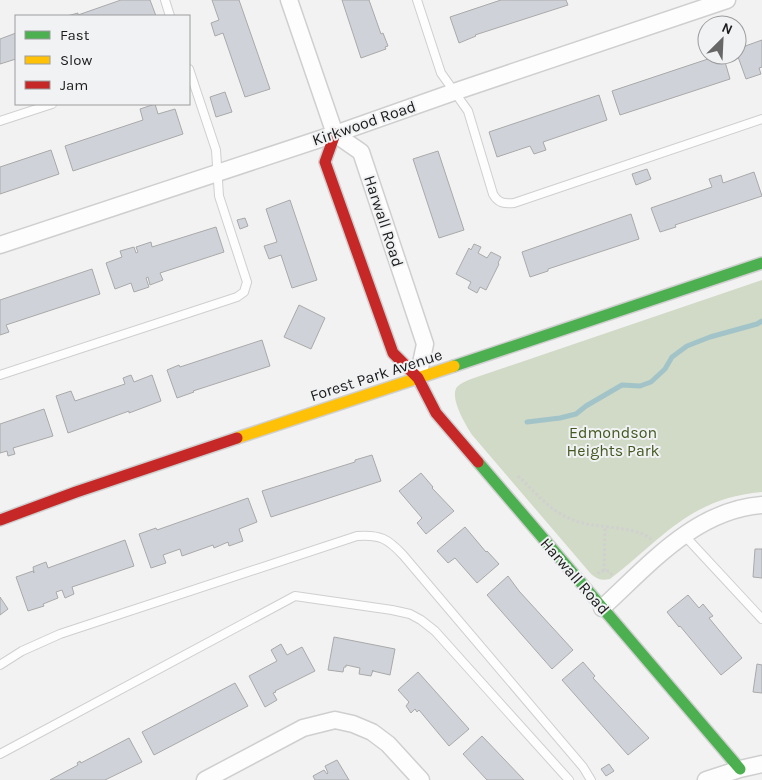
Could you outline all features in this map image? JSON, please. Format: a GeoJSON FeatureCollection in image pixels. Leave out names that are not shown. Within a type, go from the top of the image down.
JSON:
{"type":"FeatureCollection","features":[{"type":"Feature","properties":{"kind":"street"},"geometry":{"type":"LineString","coordinates":[[289,0],[335,134]]}},
{"type":"Feature","properties":{"kind":"street","name":"Kirkwood Road"},"geometry":{"type":"LineString","coordinates":[[0,245],[335,134],[727,0]]}},
{"type":"Feature","properties":{"kind":"street","name":"Harwall Road"},"geometry":{"type":"LineString","coordinates":[[418,378],[425,344],[361,152],[335,134],[325,162],[393,353],[418,378],[436,413],[741,771]]}},
{"type":"Feature","properties":{"kind":"street","name":"Forest Park Avenue"},"geometry":{"type":"LineString","coordinates":[[0,520],[76,492],[762,263]]}},
{"type":"Feature","properties":{"kind":"street"},"geometry":{"type":"LineString","coordinates":[[602,608],[663,552],[703,522],[725,512],[762,505]]}},
{"type":"Feature","properties":{"kind":"street"},"geometry":{"type":"LineString","coordinates":[[205,780],[303,728],[335,720],[353,724],[372,732],[388,744],[421,780]]}},
{"type":"Feature","properties":{"kind":"street"},"geometry":{"type":"LineString","coordinates":[[706,780],[762,764]]}},
{"type":"Feature","properties":{"kind":"lane"},"geometry":{"type":"LineString","coordinates":[[165,0],[170,15]]}},
{"type":"Feature","properties":{"kind":"lane"},"geometry":{"type":"LineString","coordinates":[[416,0],[441,73],[468,111],[493,194],[497,200],[504,204],[514,203],[762,119]]}},
{"type":"Feature","properties":{"kind":"lane"},"geometry":{"type":"LineString","coordinates":[[0,375],[237,297],[244,292],[247,282],[219,196],[216,150],[190,72]]}},
{"type":"Feature","properties":{"kind":"lane"},"geometry":{"type":"LineString","coordinates":[[0,121],[49,105]]}},
{"type":"Feature","properties":{"kind":"lane"},"geometry":{"type":"LineString","coordinates":[[684,535],[762,619]]}},
{"type":"Feature","properties":{"kind":"lane"},"geometry":{"type":"LineString","coordinates":[[0,665],[22,651],[60,634],[357,536],[380,537],[392,544],[403,555],[583,767],[591,780]]}},
{"type":"Feature","properties":{"kind":"lane"},"geometry":{"type":"LineString","coordinates":[[0,754],[295,596],[392,610],[410,614],[421,620],[435,632],[569,780]]}},
{"type":"Feature","properties":{"kind":"path"},"geometry":{"type":"LineString","coordinates":[[496,483],[511,470],[557,512],[574,521],[646,534],[663,552]]}},
{"type":"Feature","properties":{"kind":"path"},"geometry":{"type":"LineString","coordinates":[[604,571],[605,527]]}},
{"type":"Feature","properties":{"kind":"green space","name":"Edmondson Heights Park"},"geometry":{"type":"Polygon","coordinates":[[[762,280],[762,492],[715,502],[678,523],[610,579],[602,580],[595,577],[473,436],[457,404],[455,392],[457,387],[471,379],[762,280]]]}},
{"type":"Feature","properties":{"kind":"building"},"geometry":{"type":"Polygon","coordinates":[[[121,0],[150,0],[156,15],[78,15],[121,0]]]}},
{"type":"Feature","properties":{"kind":"building"},"geometry":{"type":"Polygon","coordinates":[[[212,0],[239,0],[270,89],[245,97],[223,33],[215,36],[211,23],[219,20],[212,0]]]}},
{"type":"Feature","properties":{"kind":"building"},"geometry":{"type":"Polygon","coordinates":[[[342,0],[369,0],[381,34],[383,33],[388,46],[385,47],[386,49],[361,58],[342,0]]]}},
{"type":"Feature","properties":{"kind":"building"},"geometry":{"type":"Polygon","coordinates":[[[501,0],[566,0],[568,5],[475,35],[459,43],[450,17],[501,0]]]}},
{"type":"Feature","properties":{"kind":"building"},"geometry":{"type":"Polygon","coordinates":[[[15,33],[15,59],[0,64],[0,39],[15,33]]]}},
{"type":"Feature","properties":{"kind":"building"},"geometry":{"type":"Polygon","coordinates":[[[762,40],[762,67],[759,68],[761,74],[746,79],[741,65],[747,65],[747,45],[762,40]]]}},
{"type":"Feature","properties":{"kind":"building"},"geometry":{"type":"Polygon","coordinates":[[[697,63],[697,65],[726,65],[730,79],[620,115],[612,91],[697,63]]]}},
{"type":"Feature","properties":{"kind":"building"},"geometry":{"type":"Polygon","coordinates":[[[225,92],[232,112],[216,117],[210,97],[225,92]]]}},
{"type":"Feature","properties":{"kind":"building"},"geometry":{"type":"Polygon","coordinates":[[[599,95],[607,120],[543,142],[546,150],[534,154],[530,146],[497,157],[489,132],[599,95]]]}},
{"type":"Feature","properties":{"kind":"building"},"geometry":{"type":"Polygon","coordinates":[[[155,105],[158,114],[175,109],[183,134],[73,171],[65,146],[143,120],[140,109],[155,105]]]}},
{"type":"Feature","properties":{"kind":"building"},"geometry":{"type":"Polygon","coordinates":[[[51,150],[59,174],[0,194],[0,167],[51,150]]]}},
{"type":"Feature","properties":{"kind":"building"},"geometry":{"type":"Polygon","coordinates":[[[438,151],[464,230],[439,238],[413,159],[438,151]]]}},
{"type":"Feature","properties":{"kind":"building"},"geometry":{"type":"Polygon","coordinates":[[[647,169],[651,179],[636,185],[632,174],[647,169]]]}},
{"type":"Feature","properties":{"kind":"building"},"geometry":{"type":"Polygon","coordinates":[[[754,172],[762,196],[675,225],[676,227],[660,232],[651,208],[712,187],[709,179],[721,175],[723,183],[754,172]]]}},
{"type":"Feature","properties":{"kind":"building"},"geometry":{"type":"Polygon","coordinates":[[[290,200],[317,280],[292,288],[281,255],[269,259],[264,246],[277,242],[266,209],[290,200]]]}},
{"type":"Feature","properties":{"kind":"building"},"geometry":{"type":"Polygon","coordinates":[[[631,214],[639,239],[548,269],[548,271],[530,277],[522,252],[631,214]]]}},
{"type":"Feature","properties":{"kind":"building"},"geometry":{"type":"Polygon","coordinates":[[[245,218],[248,226],[240,229],[237,220],[245,218]]]}},
{"type":"Feature","properties":{"kind":"building"},"geometry":{"type":"Polygon","coordinates":[[[216,227],[224,252],[160,273],[163,280],[150,285],[148,277],[146,278],[149,287],[134,292],[131,283],[115,289],[106,263],[122,257],[120,251],[134,247],[136,253],[138,252],[136,247],[151,242],[152,247],[216,227]]]}},
{"type":"Feature","properties":{"kind":"building"},"geometry":{"type":"Polygon","coordinates":[[[474,244],[481,247],[478,253],[487,258],[491,252],[501,257],[486,290],[480,287],[477,293],[468,288],[471,282],[456,274],[469,248],[471,250],[474,244]]]}},
{"type":"Feature","properties":{"kind":"building"},"geometry":{"type":"Polygon","coordinates":[[[92,269],[100,294],[6,325],[9,332],[0,335],[0,300],[92,269]]]}},
{"type":"Feature","properties":{"kind":"building"},"geometry":{"type":"Polygon","coordinates":[[[299,305],[325,318],[311,349],[284,337],[299,305]]]}},
{"type":"Feature","properties":{"kind":"building"},"geometry":{"type":"Polygon","coordinates":[[[262,340],[270,366],[177,398],[167,370],[262,340]]]}},
{"type":"Feature","properties":{"kind":"building"},"geometry":{"type":"Polygon","coordinates":[[[131,375],[134,382],[152,375],[161,401],[68,433],[56,396],[71,391],[75,401],[125,384],[123,378],[131,375]]]}},
{"type":"Feature","properties":{"kind":"building"},"geometry":{"type":"Polygon","coordinates":[[[44,409],[53,436],[13,448],[15,454],[8,456],[7,451],[0,453],[0,424],[44,409]]]}},
{"type":"Feature","properties":{"kind":"building"},"geometry":{"type":"Polygon","coordinates":[[[372,455],[381,481],[271,517],[262,491],[372,455]]]}},
{"type":"Feature","properties":{"kind":"building"},"geometry":{"type":"Polygon","coordinates":[[[421,473],[432,488],[454,511],[426,534],[417,523],[422,518],[399,491],[421,473]]]}},
{"type":"Feature","properties":{"kind":"building"},"geometry":{"type":"Polygon","coordinates":[[[248,498],[257,522],[239,529],[243,541],[229,546],[228,542],[214,548],[213,545],[182,556],[180,549],[163,555],[166,563],[151,568],[139,534],[156,528],[157,530],[248,498]]]}},
{"type":"Feature","properties":{"kind":"building"},"geometry":{"type":"Polygon","coordinates":[[[465,527],[499,564],[477,583],[455,558],[448,563],[437,551],[465,527]]]}},
{"type":"Feature","properties":{"kind":"building"},"geometry":{"type":"Polygon","coordinates":[[[125,540],[134,566],[72,587],[74,594],[65,598],[62,590],[56,592],[58,598],[43,604],[44,606],[28,611],[16,577],[33,571],[34,573],[33,567],[46,562],[48,568],[125,540]]]}},
{"type":"Feature","properties":{"kind":"building"},"geometry":{"type":"Polygon","coordinates":[[[755,549],[762,549],[762,578],[753,577],[755,549]]]}},
{"type":"Feature","properties":{"kind":"building"},"geometry":{"type":"Polygon","coordinates":[[[508,576],[519,591],[573,650],[552,669],[487,595],[508,576]]]}},
{"type":"Feature","properties":{"kind":"building"},"geometry":{"type":"Polygon","coordinates":[[[688,595],[699,608],[703,604],[713,616],[709,618],[742,658],[721,675],[667,612],[688,595]]]}},
{"type":"Feature","properties":{"kind":"building"},"geometry":{"type":"Polygon","coordinates":[[[0,597],[8,609],[0,615],[0,597]]]}},
{"type":"Feature","properties":{"kind":"building"},"geometry":{"type":"Polygon","coordinates":[[[334,637],[395,649],[390,675],[373,670],[371,676],[359,674],[360,668],[346,665],[343,672],[328,670],[334,637]]]}},
{"type":"Feature","properties":{"kind":"building"},"geometry":{"type":"Polygon","coordinates":[[[281,644],[287,655],[302,647],[315,671],[275,691],[273,693],[277,700],[265,707],[249,676],[277,661],[271,650],[281,644]]]}},
{"type":"Feature","properties":{"kind":"building"},"geometry":{"type":"Polygon","coordinates":[[[583,662],[595,676],[593,678],[649,738],[628,755],[562,680],[583,662]]]}},
{"type":"Feature","properties":{"kind":"building"},"geometry":{"type":"Polygon","coordinates":[[[757,664],[762,665],[762,693],[753,692],[757,664]]]}},
{"type":"Feature","properties":{"kind":"building"},"geometry":{"type":"Polygon","coordinates":[[[418,672],[469,729],[449,746],[419,710],[417,712],[415,709],[411,713],[406,706],[409,702],[398,690],[418,672]]]}},
{"type":"Feature","properties":{"kind":"building"},"geometry":{"type":"Polygon","coordinates":[[[235,683],[248,706],[154,755],[142,732],[235,683]]]}},
{"type":"Feature","properties":{"kind":"building"},"geometry":{"type":"Polygon","coordinates":[[[482,736],[524,780],[487,780],[463,754],[482,736]]]}},
{"type":"Feature","properties":{"kind":"building"},"geometry":{"type":"Polygon","coordinates":[[[129,738],[142,762],[105,780],[50,780],[78,765],[77,763],[80,761],[81,763],[129,738]]]}},
{"type":"Feature","properties":{"kind":"building"},"geometry":{"type":"Polygon","coordinates":[[[337,760],[349,780],[315,780],[313,776],[324,770],[327,774],[325,766],[337,760]]]}},
{"type":"Feature","properties":{"kind":"building"},"geometry":{"type":"Polygon","coordinates":[[[609,764],[614,771],[606,776],[601,769],[609,764]]]}},
{"type":"Feature","properties":{"kind":"waterway"},"geometry":{"type":"LineString","coordinates":[[527,422],[576,414],[622,385],[640,386],[651,382],[665,369],[672,357],[687,346],[762,321]]}},
{"type":"Feature","properties":{"kind":"traffic: fast"},"geometry":{"type":"LineString","coordinates":[[454,366],[762,263]]}},
{"type":"Feature","properties":{"kind":"traffic: fast"},"geometry":{"type":"LineString","coordinates":[[478,462],[740,769]]}},
{"type":"Feature","properties":{"kind":"traffic: slow"},"geometry":{"type":"LineString","coordinates":[[237,438],[454,366]]}},
{"type":"Feature","properties":{"kind":"traffic: jam"},"geometry":{"type":"LineString","coordinates":[[335,134],[325,162],[393,353],[418,378],[436,413],[478,462]]}},
{"type":"Feature","properties":{"kind":"traffic: jam"},"geometry":{"type":"LineString","coordinates":[[0,520],[76,492],[237,438]]}}]}
